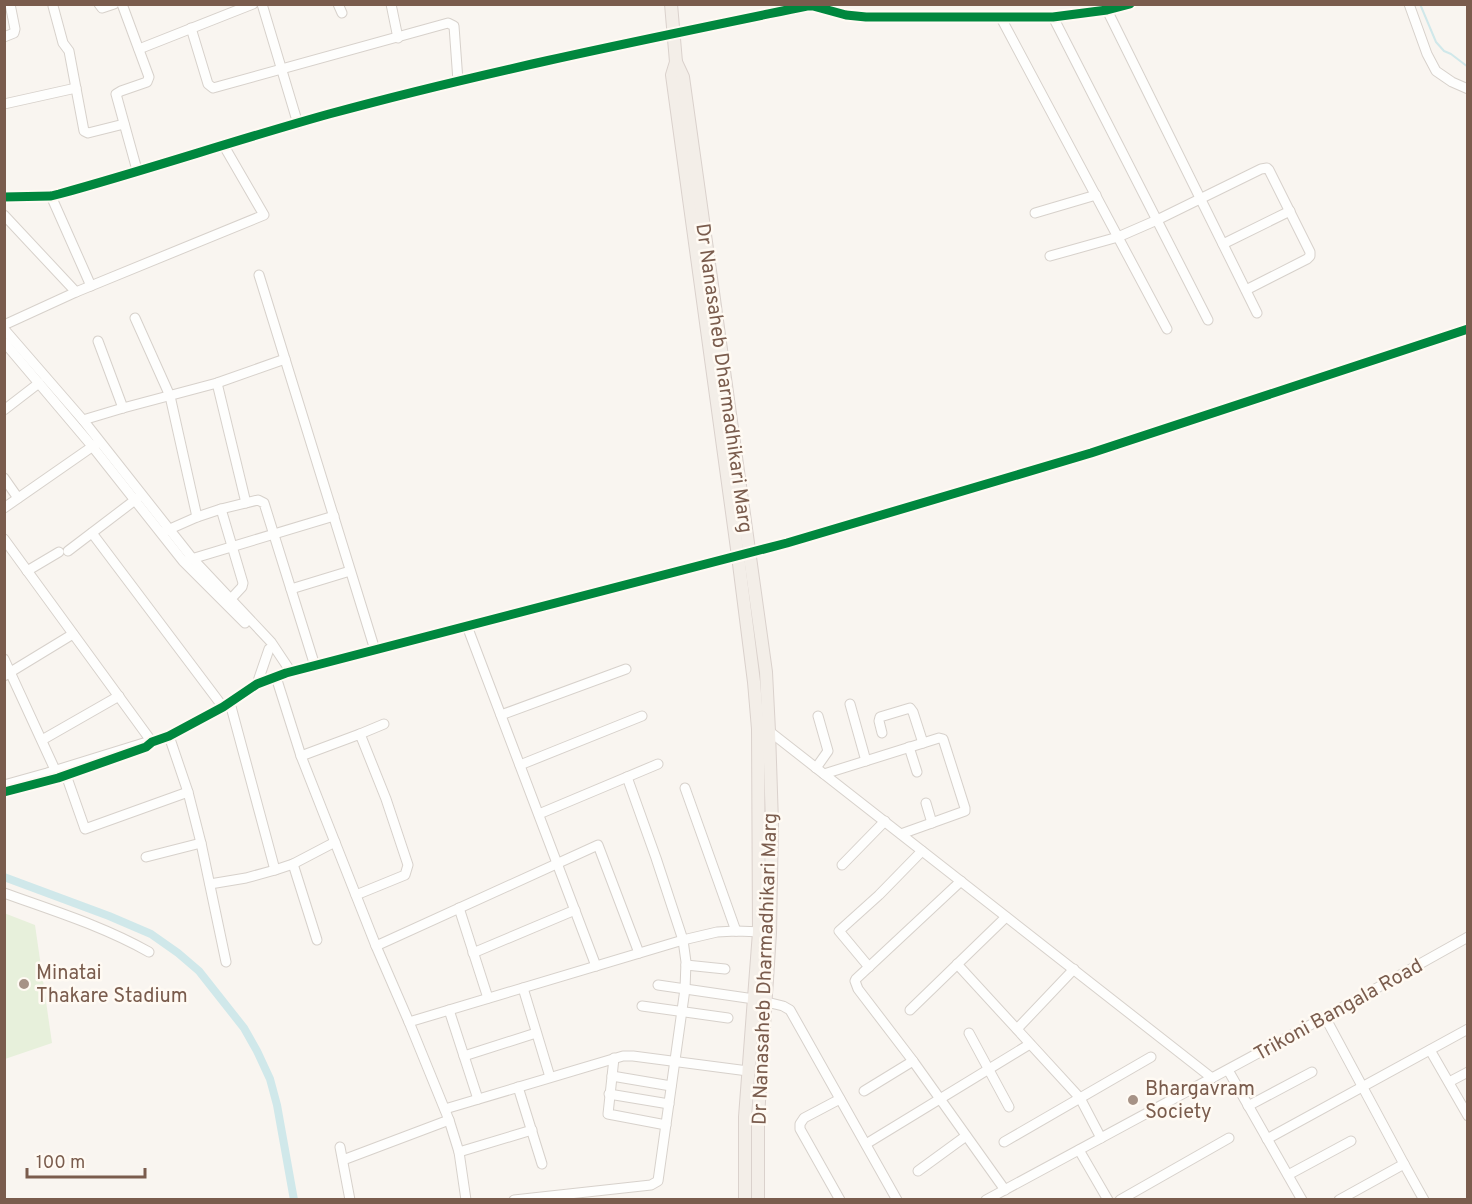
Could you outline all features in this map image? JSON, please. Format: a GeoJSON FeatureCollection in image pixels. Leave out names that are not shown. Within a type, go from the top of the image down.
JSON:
{"type":"FeatureCollection","features":[{"type":"Feature","properties":{"kind":"main road","name":"Dr Nanasaheb Dharmadhikari Marg"},"geometry":{"type":"LineString","coordinates":[[671,4],[676,62],[683,76],[743,554],[766,672],[764,730],[772,823],[760,1000],[758,1200]]}},
{"type":"Feature","properties":{"kind":"main road","name":"Dr Nanasaheb Dharmadhikari Marg"},"geometry":{"type":"LineString","coordinates":[[745,1200],[744,1148],[748,1071],[760,1000]]}},
{"type":"Feature","properties":{"kind":"street"},"geometry":{"type":"LineString","coordinates":[[4,37],[14,33],[15,29],[10,4]]}},
{"type":"Feature","properties":{"kind":"street"},"geometry":{"type":"LineString","coordinates":[[99,4],[102,8],[114,4]]}},
{"type":"Feature","properties":{"kind":"street"},"geometry":{"type":"LineString","coordinates":[[122,4],[149,77],[143,84],[116,94],[137,170]]}},
{"type":"Feature","properties":{"kind":"street"},"geometry":{"type":"LineString","coordinates":[[139,49],[253,4]]}},
{"type":"Feature","properties":{"kind":"street"},"geometry":{"type":"LineString","coordinates":[[262,4],[298,124]]}},
{"type":"Feature","properties":{"kind":"street"},"geometry":{"type":"LineString","coordinates":[[390,4],[399,38]]}},
{"type":"Feature","properties":{"kind":"street"},"geometry":{"type":"LineString","coordinates":[[5,196],[51,196],[298,124],[458,81],[674,33],[813,6],[846,15],[866,17],[1001,18],[1053,17],[1107,10],[1130,4]]}},
{"type":"Feature","properties":{"kind":"street"},"geometry":{"type":"LineString","coordinates":[[1409,4],[1427,54],[1436,71],[1452,82],[1467,88]]}},
{"type":"Feature","properties":{"kind":"street"},"geometry":{"type":"LineString","coordinates":[[53,6],[63,43],[69,51],[83,129],[86,133],[124,124]]}},
{"type":"Feature","properties":{"kind":"street"},"geometry":{"type":"LineString","coordinates":[[1107,10],[1257,313]]}},
{"type":"Feature","properties":{"kind":"street"},"geometry":{"type":"LineString","coordinates":[[1053,17],[1208,320]]}},
{"type":"Feature","properties":{"kind":"street"},"geometry":{"type":"LineString","coordinates":[[1001,18],[1167,329]]}},
{"type":"Feature","properties":{"kind":"street"},"geometry":{"type":"LineString","coordinates":[[191,28],[208,84],[213,88],[448,23],[454,26],[458,81]]}},
{"type":"Feature","properties":{"kind":"street"},"geometry":{"type":"LineString","coordinates":[[4,104],[76,88]]}},
{"type":"Feature","properties":{"kind":"street"},"geometry":{"type":"LineString","coordinates":[[96,444],[83,420],[4,327],[76,292],[264,215],[224,146]]}},
{"type":"Feature","properties":{"kind":"street"},"geometry":{"type":"LineString","coordinates":[[1050,256],[1118,237],[1267,168],[1310,252],[1309,258],[1245,290]]}},
{"type":"Feature","properties":{"kind":"street"},"geometry":{"type":"LineString","coordinates":[[1035,213],[1096,195]]}},
{"type":"Feature","properties":{"kind":"street"},"geometry":{"type":"LineString","coordinates":[[51,196],[91,286]]}},
{"type":"Feature","properties":{"kind":"street"},"geometry":{"type":"LineString","coordinates":[[1223,244],[1290,211]]}},
{"type":"Feature","properties":{"kind":"street"},"geometry":{"type":"LineString","coordinates":[[4,215],[76,292]]}},
{"type":"Feature","properties":{"kind":"street"},"geometry":{"type":"LineString","coordinates":[[259,275],[375,650]]}},
{"type":"Feature","properties":{"kind":"street"},"geometry":{"type":"LineString","coordinates":[[135,318],[170,396],[197,517]]}},
{"type":"Feature","properties":{"kind":"street"},"geometry":{"type":"LineString","coordinates":[[4,792],[146,747],[226,705],[256,684],[276,677],[787,543],[1091,453],[1467,329]]}},
{"type":"Feature","properties":{"kind":"street"},"geometry":{"type":"LineString","coordinates":[[98,341],[123,408]]}},
{"type":"Feature","properties":{"kind":"street"},"geometry":{"type":"LineString","coordinates":[[4,342],[96,444],[188,560],[228,602],[289,673]]}},
{"type":"Feature","properties":{"kind":"street"},"geometry":{"type":"LineString","coordinates":[[83,420],[217,383],[285,359]]}},
{"type":"Feature","properties":{"kind":"street"},"geometry":{"type":"LineString","coordinates":[[4,410],[39,383]]}},
{"type":"Feature","properties":{"kind":"street"},"geometry":{"type":"LineString","coordinates":[[217,383],[246,503]]}},
{"type":"Feature","properties":{"kind":"street"},"geometry":{"type":"LineString","coordinates":[[4,508],[96,444]]}},
{"type":"Feature","properties":{"kind":"street"},"geometry":{"type":"LineString","coordinates":[[4,478],[18,498]]}},
{"type":"Feature","properties":{"kind":"street"},"geometry":{"type":"LineString","coordinates":[[27,571],[64,552],[138,497]]}},
{"type":"Feature","properties":{"kind":"street"},"geometry":{"type":"LineString","coordinates":[[164,531],[221,509],[258,500],[264,503],[315,666]]}},
{"type":"Feature","properties":{"kind":"street"},"geometry":{"type":"LineString","coordinates":[[221,509],[243,583],[228,602]]}},
{"type":"Feature","properties":{"kind":"street"},"geometry":{"type":"LineString","coordinates":[[188,560],[334,516]]}},
{"type":"Feature","properties":{"kind":"street"},"geometry":{"type":"LineString","coordinates":[[92,533],[226,705],[275,870]]}},
{"type":"Feature","properties":{"kind":"street"},"geometry":{"type":"LineString","coordinates":[[4,539],[152,742]]}},
{"type":"Feature","properties":{"kind":"street"},"geometry":{"type":"LineString","coordinates":[[291,589],[350,572]]}},
{"type":"Feature","properties":{"kind":"street"},"geometry":{"type":"LineString","coordinates":[[228,602],[271,642],[289,673]]}},
{"type":"Feature","properties":{"kind":"street"},"geometry":{"type":"LineString","coordinates":[[467,626],[596,966]]}},
{"type":"Feature","properties":{"kind":"street"},"geometry":{"type":"LineString","coordinates":[[8,674],[73,634]]}},
{"type":"Feature","properties":{"kind":"street"},"geometry":{"type":"LineString","coordinates":[[256,684],[269,649]]}},
{"type":"Feature","properties":{"kind":"street"},"geometry":{"type":"LineString","coordinates":[[4,659],[8,674],[85,829],[188,792]]}},
{"type":"Feature","properties":{"kind":"street"},"geometry":{"type":"LineString","coordinates":[[501,715],[626,669]]}},
{"type":"Feature","properties":{"kind":"street"},"geometry":{"type":"LineString","coordinates":[[276,677],[301,756],[376,946],[410,1022],[449,1120],[459,1152],[466,1200]]}},
{"type":"Feature","properties":{"kind":"street"},"geometry":{"type":"LineString","coordinates":[[42,740],[119,696]]}},
{"type":"Feature","properties":{"kind":"street"},"geometry":{"type":"LineString","coordinates":[[850,704],[866,761]]}},
{"type":"Feature","properties":{"kind":"street"},"geometry":{"type":"LineString","coordinates":[[882,733],[880,717],[910,708],[923,743]]}},
{"type":"Feature","properties":{"kind":"street"},"geometry":{"type":"LineString","coordinates":[[520,765],[642,716]]}},
{"type":"Feature","properties":{"kind":"street"},"geometry":{"type":"LineString","coordinates":[[818,716],[828,751],[820,771]]}},
{"type":"Feature","properties":{"kind":"street"},"geometry":{"type":"LineString","coordinates":[[301,756],[384,724]]}},
{"type":"Feature","properties":{"kind":"street"},"geometry":{"type":"LineString","coordinates":[[764,730],[885,821],[1212,1078]]}},
{"type":"Feature","properties":{"kind":"street"},"geometry":{"type":"LineString","coordinates":[[356,895],[405,875],[408,865],[360,734]]}},
{"type":"Feature","properties":{"kind":"street"},"geometry":{"type":"LineString","coordinates":[[169,736],[188,792],[201,843],[226,962]]}},
{"type":"Feature","properties":{"kind":"street"},"geometry":{"type":"LineString","coordinates":[[820,771],[866,761],[939,738],[944,741],[966,810],[901,834]]}},
{"type":"Feature","properties":{"kind":"street"},"geometry":{"type":"LineString","coordinates":[[909,747],[916,772]]}},
{"type":"Feature","properties":{"kind":"street"},"geometry":{"type":"LineString","coordinates":[[538,814],[658,764]]}},
{"type":"Feature","properties":{"kind":"street"},"geometry":{"type":"LineString","coordinates":[[4,785],[60,775]]}},
{"type":"Feature","properties":{"kind":"street"},"geometry":{"type":"LineString","coordinates":[[514,1200],[654,1184],[658,1181],[685,989],[686,965],[683,940],[627,777]]}},
{"type":"Feature","properties":{"kind":"street"},"geometry":{"type":"LineString","coordinates":[[685,788],[736,931]]}},
{"type":"Feature","properties":{"kind":"street"},"geometry":{"type":"LineString","coordinates":[[926,803],[932,823]]}},
{"type":"Feature","properties":{"kind":"street"},"geometry":{"type":"LineString","coordinates":[[842,865],[885,821]]}},
{"type":"Feature","properties":{"kind":"street"},"geometry":{"type":"LineString","coordinates":[[210,884],[246,878],[293,864],[335,842]]}},
{"type":"Feature","properties":{"kind":"street"},"geometry":{"type":"LineString","coordinates":[[146,857],[201,843]]}},
{"type":"Feature","properties":{"kind":"street"},"geometry":{"type":"LineString","coordinates":[[376,946],[598,845],[639,953]]}},
{"type":"Feature","properties":{"kind":"street"},"geometry":{"type":"LineString","coordinates":[[868,968],[839,931],[879,895],[922,851]]}},
{"type":"Feature","properties":{"kind":"street"},"geometry":{"type":"LineString","coordinates":[[293,864],[317,940]]}},
{"type":"Feature","properties":{"kind":"street"},"geometry":{"type":"LineString","coordinates":[[961,881],[856,979],[856,985],[1005,1190]]}},
{"type":"Feature","properties":{"kind":"street"},"geometry":{"type":"LineString","coordinates":[[4,893],[110,932],[149,952]]}},
{"type":"Feature","properties":{"kind":"street"},"geometry":{"type":"LineString","coordinates":[[459,908],[488,998]]}},
{"type":"Feature","properties":{"kind":"street"},"geometry":{"type":"LineString","coordinates":[[473,953],[575,910]]}},
{"type":"Feature","properties":{"kind":"street"},"geometry":{"type":"LineString","coordinates":[[910,1010],[1006,916]]}},
{"type":"Feature","properties":{"kind":"street"},"geometry":{"type":"LineString","coordinates":[[410,1022],[683,940],[717,932],[765,932]]}},
{"type":"Feature","properties":{"kind":"street","name":"Trikoni Bangala Road"},"geometry":{"type":"LineString","coordinates":[[986,1200],[1325,1017],[1467,937]]}},
{"type":"Feature","properties":{"kind":"street"},"geometry":{"type":"LineString","coordinates":[[957,964],[1080,1098],[1101,1138]]}},
{"type":"Feature","properties":{"kind":"street"},"geometry":{"type":"LineString","coordinates":[[686,965],[724,969]]}},
{"type":"Feature","properties":{"kind":"street"},"geometry":{"type":"LineString","coordinates":[[1017,1029],[1074,969]]}},
{"type":"Feature","properties":{"kind":"street"},"geometry":{"type":"LineString","coordinates":[[658,986],[760,1000],[790,1010],[897,1200]]}},
{"type":"Feature","properties":{"kind":"street"},"geometry":{"type":"LineString","coordinates":[[523,988],[550,1077]]}},
{"type":"Feature","properties":{"kind":"street"},"geometry":{"type":"LineString","coordinates":[[642,1006],[728,1018]]}},
{"type":"Feature","properties":{"kind":"street"},"geometry":{"type":"LineString","coordinates":[[448,1010],[478,1098]]}},
{"type":"Feature","properties":{"kind":"street"},"geometry":{"type":"LineString","coordinates":[[1325,1017],[1424,1200]]}},
{"type":"Feature","properties":{"kind":"street"},"geometry":{"type":"LineString","coordinates":[[1267,1139],[1467,1029]]}},
{"type":"Feature","properties":{"kind":"street"},"geometry":{"type":"LineString","coordinates":[[464,1056],[536,1033]]}},
{"type":"Feature","properties":{"kind":"street"},"geometry":{"type":"LineString","coordinates":[[969,1033],[1009,1107]]}},
{"type":"Feature","properties":{"kind":"street"},"geometry":{"type":"LineString","coordinates":[[866,1144],[1030,1044]]}},
{"type":"Feature","properties":{"kind":"street"},"geometry":{"type":"LineString","coordinates":[[1430,1050],[1466,1111]]}},
{"type":"Feature","properties":{"kind":"street"},"geometry":{"type":"LineString","coordinates":[[445,1109],[619,1056],[748,1071]]}},
{"type":"Feature","properties":{"kind":"street"},"geometry":{"type":"LineString","coordinates":[[1004,1142],[1151,1057]]}},
{"type":"Feature","properties":{"kind":"street"},"geometry":{"type":"LineString","coordinates":[[614,1058],[608,1114],[666,1125]]}},
{"type":"Feature","properties":{"kind":"street"},"geometry":{"type":"LineString","coordinates":[[864,1091],[913,1061]]}},
{"type":"Feature","properties":{"kind":"street"},"geometry":{"type":"LineString","coordinates":[[1227,1070],[1302,1200]]}},
{"type":"Feature","properties":{"kind":"street"},"geometry":{"type":"LineString","coordinates":[[1248,1106],[1312,1072]]}},
{"type":"Feature","properties":{"kind":"street"},"geometry":{"type":"LineString","coordinates":[[1449,1083],[1467,1072]]}},
{"type":"Feature","properties":{"kind":"street"},"geometry":{"type":"LineString","coordinates":[[612,1076],[671,1086]]}},
{"type":"Feature","properties":{"kind":"street"},"geometry":{"type":"LineString","coordinates":[[518,1087],[542,1164]]}},
{"type":"Feature","properties":{"kind":"street"},"geometry":{"type":"LineString","coordinates":[[609,1094],[669,1104]]}},
{"type":"Feature","properties":{"kind":"street"},"geometry":{"type":"LineString","coordinates":[[840,1099],[804,1119],[800,1124],[800,1128],[840,1200]]}},
{"type":"Feature","properties":{"kind":"street"},"geometry":{"type":"LineString","coordinates":[[343,1160],[449,1120]]}},
{"type":"Feature","properties":{"kind":"street"},"geometry":{"type":"LineString","coordinates":[[459,1152],[532,1130]]}},
{"type":"Feature","properties":{"kind":"street"},"geometry":{"type":"LineString","coordinates":[[918,1171],[966,1136]]}},
{"type":"Feature","properties":{"kind":"street"},"geometry":{"type":"LineString","coordinates":[[1120,1200],[1229,1138]]}},
{"type":"Feature","properties":{"kind":"street"},"geometry":{"type":"LineString","coordinates":[[1287,1174],[1351,1141]]}},
{"type":"Feature","properties":{"kind":"street"},"geometry":{"type":"LineString","coordinates":[[340,1147],[350,1200]]}},
{"type":"Feature","properties":{"kind":"street"},"geometry":{"type":"LineString","coordinates":[[1079,1150],[1108,1200]]}},
{"type":"Feature","properties":{"kind":"street"},"geometry":{"type":"LineString","coordinates":[[1339,1200],[1404,1164]]}},
{"type":"Feature","properties":{"kind":"green space","name":"Minatai Thakare Stadium"},"geometry":{"type":"Polygon","coordinates":[[[4,913],[35,925],[52,1043],[5,1059],[4,913]]]}},
{"type":"Feature","properties":{"kind":"waterway"},"geometry":{"type":"LineString","coordinates":[[1420,4],[1436,42],[1444,51],[1468,67]]}},
{"type":"Feature","properties":{"kind":"waterway"},"geometry":{"type":"LineString","coordinates":[[4,877],[151,934],[199,971],[244,1028],[270,1079],[277,1105],[294,1200]]}},
{"type":"Feature","properties":{"kind":"cycle path"},"geometry":{"type":"LineString","coordinates":[[4,197],[51,196],[388,98],[567,56],[807,6],[866,17],[1053,17],[1107,10],[1130,4]]}},
{"type":"Feature","properties":{"kind":"cycle path"},"geometry":{"type":"LineString","coordinates":[[4,792],[58,778],[146,747],[223,707],[257,684],[286,673],[787,543],[1091,453],[1468,329]]}},
{"type":"Feature","properties":{"kind":"place","name":"Minatai Thakare Stadium"},"geometry":{"type":"Point","coordinates":[24,984]}},
{"type":"Feature","properties":{"kind":"place","name":"Bhargavram Society"},"geometry":{"type":"Point","coordinates":[1133,1100]}}]}
